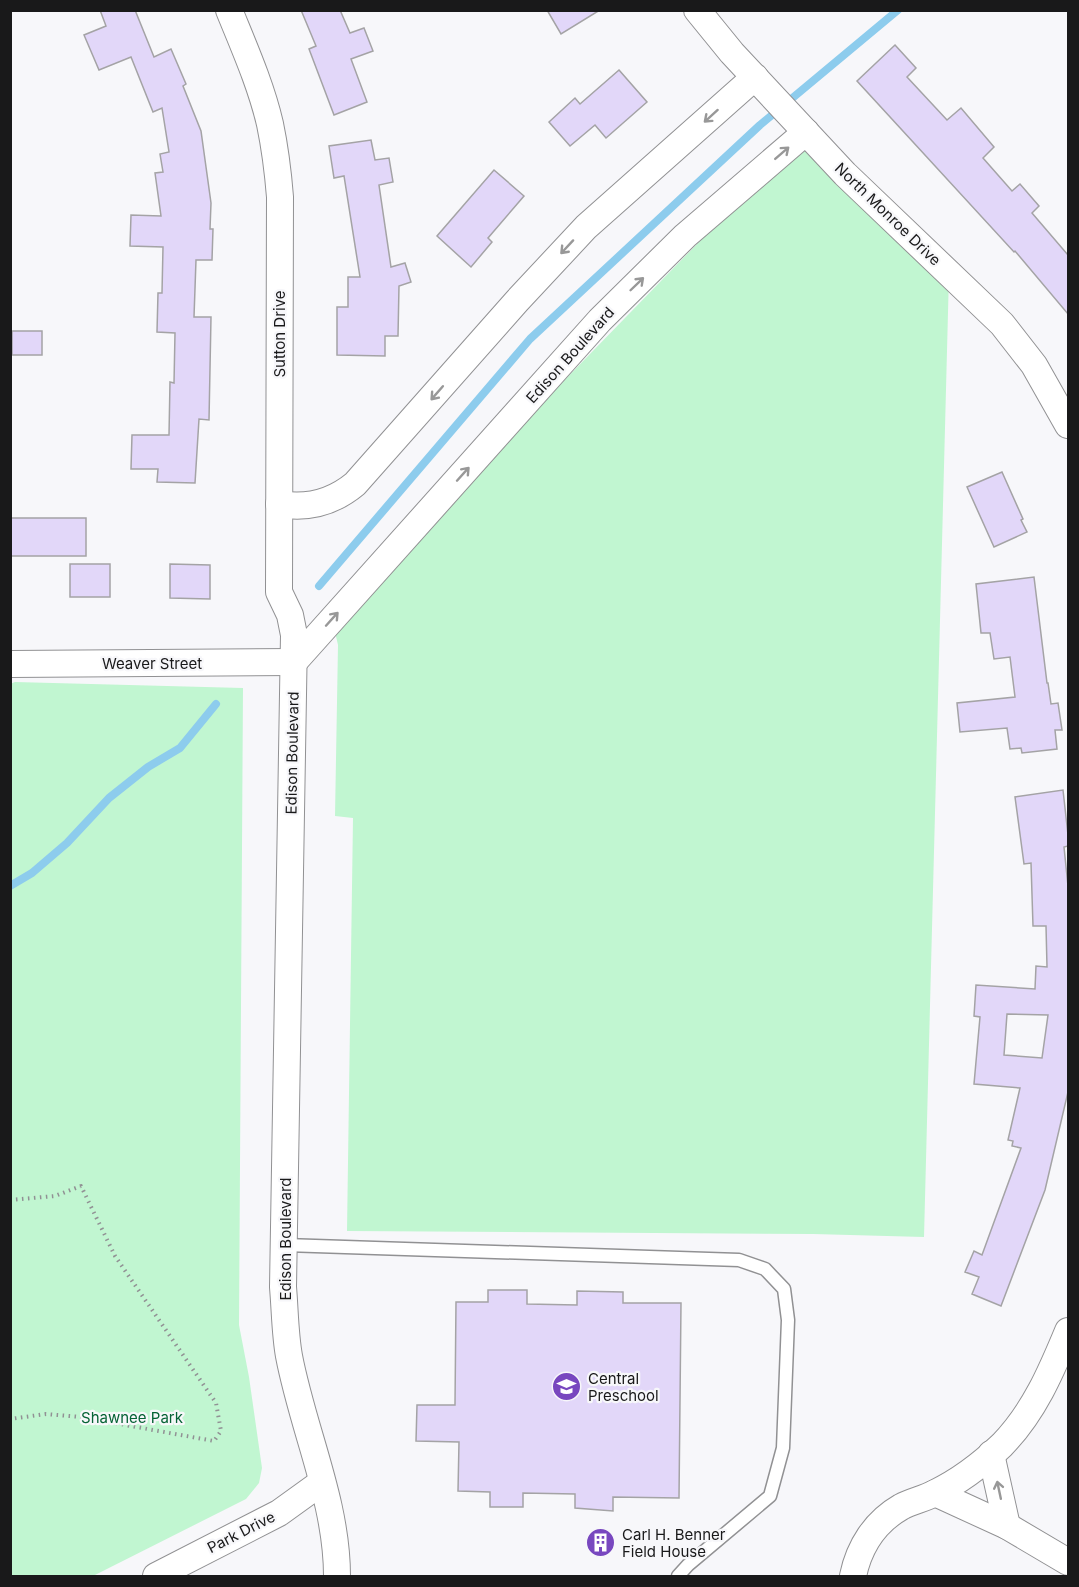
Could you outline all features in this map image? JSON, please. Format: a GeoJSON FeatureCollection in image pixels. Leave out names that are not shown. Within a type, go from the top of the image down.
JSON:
{"type":"FeatureCollection","features":[{"type":"Feature","properties":{"kind":"street","name":"Sutton Drive"},"geometry":{"type":"LineString","coordinates":[[229,10],[255,74],[270,122],[280,197],[279,592],[293,626],[294,662]]}},
{"type":"Feature","properties":{"kind":"street","name":"North Monroe Drive"},"geometry":{"type":"LineString","coordinates":[[697,10],[758,81],[845,174],[1002,324],[1034,365],[1068,425]]}},
{"type":"Feature","properties":{"kind":"street"},"geometry":{"type":"LineString","coordinates":[[279,504],[303,506],[319,504],[338,496],[355,484],[586,227],[758,81]]}},
{"type":"Feature","properties":{"kind":"street","name":"Edison Boulevard"},"geometry":{"type":"LineString","coordinates":[[337,1576],[337,1550],[322,1482],[288,1355],[283,1287],[294,662],[600,320],[801,127]]}},
{"type":"Feature","properties":{"kind":"street","name":"Weaver Street"},"geometry":{"type":"LineString","coordinates":[[10,664],[294,662]]}},
{"type":"Feature","properties":{"kind":"street"},"geometry":{"type":"LineString","coordinates":[[855,1570],[867,1538],[886,1518],[902,1507],[935,1493],[970,1473],[1028,1414],[1045,1385],[1068,1331]]}},
{"type":"Feature","properties":{"kind":"street"},"geometry":{"type":"LineString","coordinates":[[991,1454],[1007,1527]]}},
{"type":"Feature","properties":{"kind":"street","name":"Park Drive"},"geometry":{"type":"LineString","coordinates":[[156,1576],[279,1513],[322,1482]]}},
{"type":"Feature","properties":{"kind":"street"},"geometry":{"type":"LineString","coordinates":[[935,1493],[1007,1527],[1068,1562]]}},
{"type":"Feature","properties":{"kind":"lane"},"geometry":{"type":"LineString","coordinates":[[285,1245],[739,1260],[765,1269],[784,1289],[788,1320],[783,1448],[770,1496],[678,1576]]}},
{"type":"Feature","properties":{"kind":"path"},"geometry":{"type":"LineString","coordinates":[[10,1200],[55,1196],[81,1186],[115,1256],[216,1403],[222,1431],[214,1441],[81,1416],[46,1414],[10,1419]]}},
{"type":"Feature","properties":{"kind":"green space"},"geometry":{"type":"Polygon","coordinates":[[[806,132],[949,274],[924,1237],[813,1234],[347,1231],[353,818],[335,816],[338,645],[332,619],[806,132]]]}},
{"type":"Feature","properties":{"kind":"green space","name":"Shawnee Park"},"geometry":{"type":"Polygon","coordinates":[[[15,682],[243,688],[239,1325],[262,1468],[259,1483],[246,1499],[93,1576],[11,1576],[10,684],[15,682]]]}},
{"type":"Feature","properties":{"kind":"building"},"geometry":{"type":"Polygon","coordinates":[[[100,10],[135,10],[154,57],[171,49],[186,84],[183,86],[201,131],[211,203],[210,229],[213,229],[212,260],[196,260],[194,317],[211,317],[209,420],[199,419],[195,483],[157,482],[158,469],[131,469],[132,435],[169,435],[170,382],[174,383],[175,333],[157,332],[158,293],[162,293],[163,247],[130,246],[131,215],[161,216],[155,173],[163,172],[160,154],[169,152],[162,108],[153,112],[131,57],[99,70],[84,35],[106,26],[100,10]]]}},
{"type":"Feature","properties":{"kind":"building"},"geometry":{"type":"Polygon","coordinates":[[[301,10],[340,10],[350,33],[364,28],[373,51],[351,59],[367,102],[334,115],[309,49],[316,46],[301,10]]]}},
{"type":"Feature","properties":{"kind":"building"},"geometry":{"type":"Polygon","coordinates":[[[547,10],[600,10],[561,34],[547,10]]]}},
{"type":"Feature","properties":{"kind":"building"},"geometry":{"type":"Polygon","coordinates":[[[895,45],[916,68],[907,77],[947,120],[961,108],[994,147],[983,158],[1012,191],[1020,184],[1039,206],[1032,213],[1068,255],[1068,314],[1015,251],[857,81],[895,45]]]}},
{"type":"Feature","properties":{"kind":"building"},"geometry":{"type":"Polygon","coordinates":[[[619,70],[647,102],[606,138],[595,125],[570,146],[549,122],[575,98],[580,104],[619,70]]]}},
{"type":"Feature","properties":{"kind":"building"},"geometry":{"type":"Polygon","coordinates":[[[371,140],[375,160],[389,158],[393,182],[379,185],[391,267],[405,263],[411,282],[399,286],[398,336],[385,336],[385,356],[337,355],[337,307],[348,307],[348,277],[360,277],[344,176],[334,178],[329,146],[371,140]]]}},
{"type":"Feature","properties":{"kind":"building"},"geometry":{"type":"Polygon","coordinates":[[[494,170],[524,196],[488,238],[492,242],[471,267],[437,236],[494,170]]]}},
{"type":"Feature","properties":{"kind":"building"},"geometry":{"type":"Polygon","coordinates":[[[12,331],[42,331],[42,355],[12,355],[12,331]]]}},
{"type":"Feature","properties":{"kind":"building"},"geometry":{"type":"Polygon","coordinates":[[[1002,472],[1027,532],[994,547],[967,487],[1002,472]]]}},
{"type":"Feature","properties":{"kind":"building"},"geometry":{"type":"Polygon","coordinates":[[[10,518],[86,518],[86,556],[10,556],[10,518]]]}},
{"type":"Feature","properties":{"kind":"building"},"geometry":{"type":"Polygon","coordinates":[[[70,564],[110,564],[110,597],[70,597],[70,564]]]}},
{"type":"Feature","properties":{"kind":"building"},"geometry":{"type":"Polygon","coordinates":[[[170,564],[210,565],[210,599],[170,598],[170,564]]]}},
{"type":"Feature","properties":{"kind":"building"},"geometry":{"type":"Polygon","coordinates":[[[1034,577],[1047,683],[1051,704],[1058,703],[1062,730],[1055,730],[1057,749],[1022,753],[1021,748],[1010,749],[1007,728],[960,732],[957,703],[1015,697],[1010,657],[994,659],[990,633],[981,633],[976,584],[1034,577]]]}},
{"type":"Feature","properties":{"kind":"building"},"geometry":{"type":"Polygon","coordinates":[[[1063,790],[1068,835],[1068,846],[1064,847],[1068,886],[1068,1092],[1045,1190],[1001,1306],[972,1294],[979,1277],[965,1272],[974,1251],[982,1255],[1021,1148],[1012,1146],[1013,1141],[1008,1140],[1020,1088],[974,1084],[980,1017],[974,1016],[976,985],[1035,989],[1036,966],[1047,967],[1046,926],[1033,926],[1031,863],[1024,864],[1015,797],[1063,790]],[[1007,1014],[1004,1055],[1042,1058],[1048,1015],[1007,1014]]]}},
{"type":"Feature","properties":{"kind":"building"},"geometry":{"type":"Polygon","coordinates":[[[488,1290],[527,1290],[527,1304],[577,1305],[577,1291],[623,1292],[623,1303],[681,1303],[679,1498],[613,1497],[613,1511],[575,1508],[575,1494],[523,1493],[523,1507],[490,1507],[490,1492],[458,1491],[459,1442],[416,1441],[417,1405],[455,1405],[456,1302],[488,1302],[488,1290]]]}},
{"type":"Feature","properties":{"kind":"waterway"},"geometry":{"type":"LineString","coordinates":[[319,586],[530,339],[760,125],[898,10]]}},
{"type":"Feature","properties":{"kind":"waterway"},"geometry":{"type":"LineString","coordinates":[[10,886],[32,873],[67,843],[109,798],[148,767],[180,748],[216,704]]}},
{"type":"Feature","properties":{"kind":"place","name":"Central Preschool"},"geometry":{"type":"Point","coordinates":[567,1387]}},
{"type":"Feature","properties":{"kind":"place","name":"Carl H. Benner Field House"},"geometry":{"type":"Point","coordinates":[601,1543]}}]}
